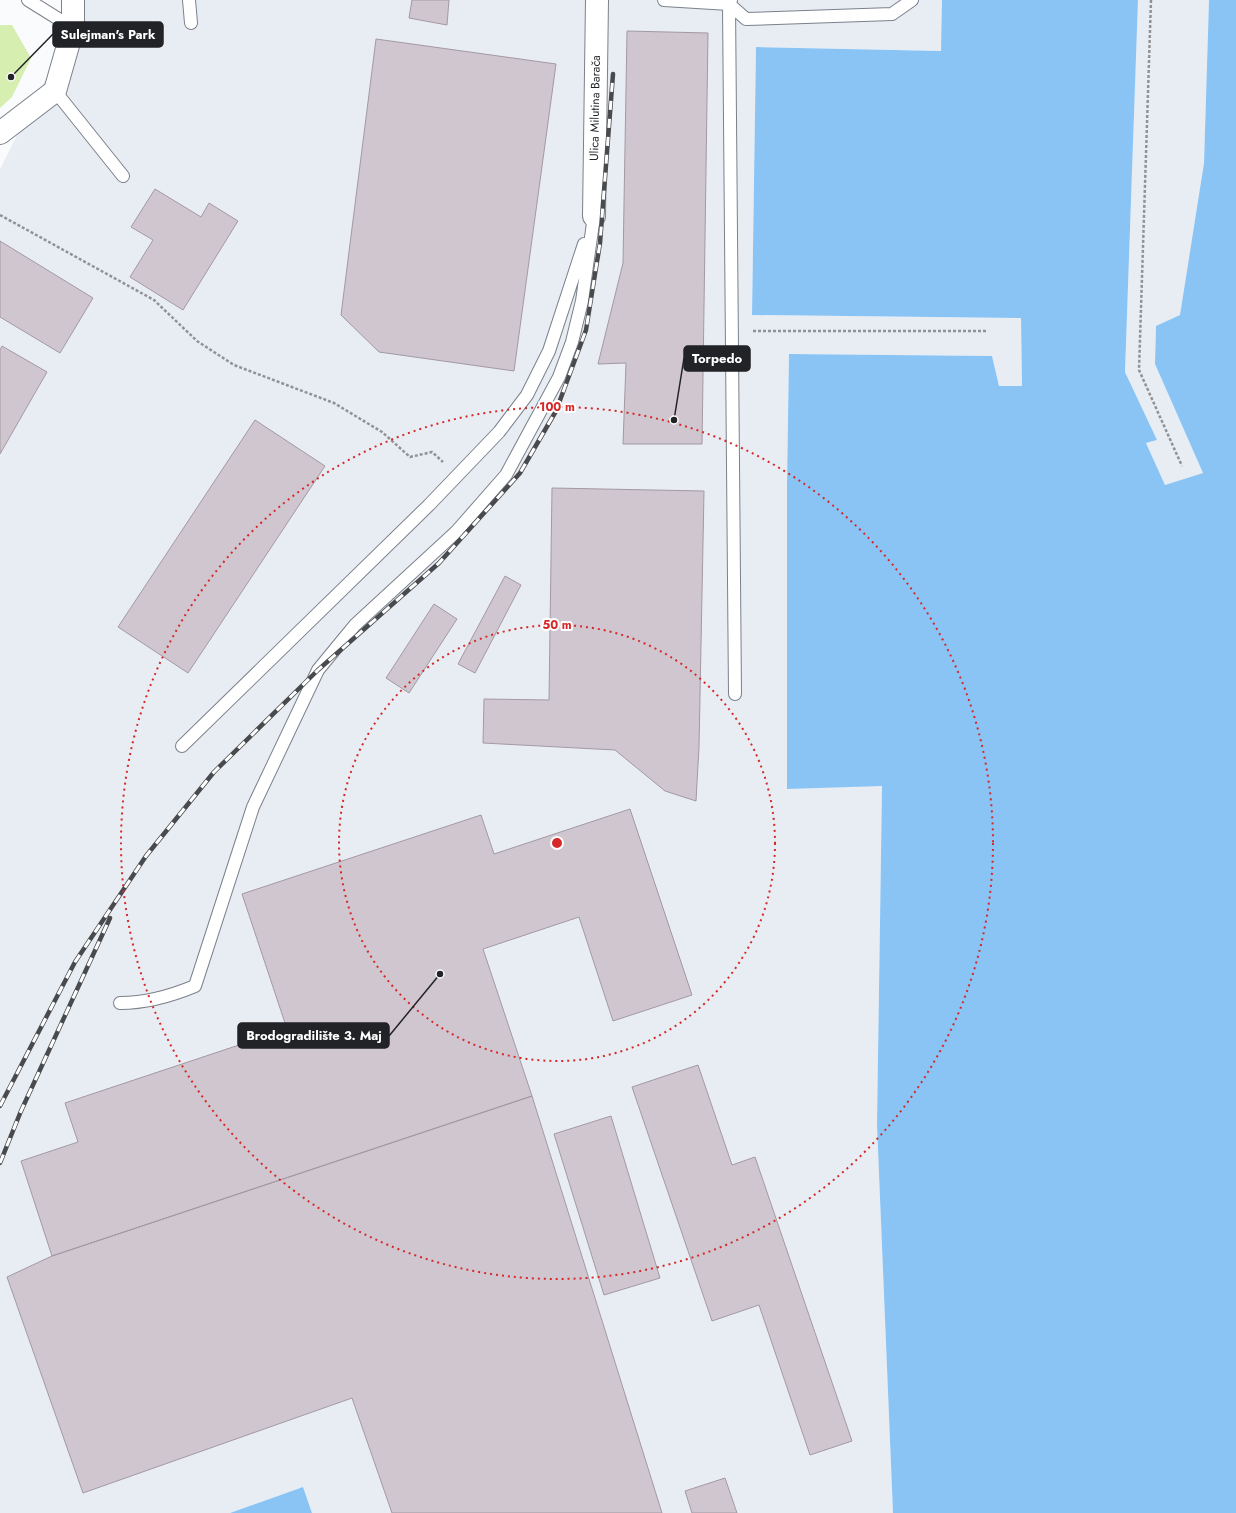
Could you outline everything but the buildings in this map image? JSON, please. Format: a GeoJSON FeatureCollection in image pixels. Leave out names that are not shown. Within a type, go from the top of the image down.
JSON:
{"type":"FeatureCollection","features":[{"type":"Feature","properties":{"kind":"street"},"geometry":{"type":"LineString","coordinates":[[0,133],[55,91],[73,28],[73,0]]}},
{"type":"Feature","properties":{"kind":"street","name":"Ulica Milutina Barača"},"geometry":{"type":"LineString","coordinates":[[594,216],[597,0]]}},
{"type":"Feature","properties":{"kind":"lane"},"geometry":{"type":"LineString","coordinates":[[28,0],[73,28]]}},
{"type":"Feature","properties":{"kind":"lane"},"geometry":{"type":"LineString","coordinates":[[189,0],[191,23]]}},
{"type":"Feature","properties":{"kind":"lane"},"geometry":{"type":"LineString","coordinates":[[664,0],[730,2],[746,19],[892,14],[912,0]]}},
{"type":"Feature","properties":{"kind":"lane"},"geometry":{"type":"LineString","coordinates":[[730,2],[735,694]]}},
{"type":"Feature","properties":{"kind":"lane"},"geometry":{"type":"LineString","coordinates":[[55,91],[123,176]]}},
{"type":"Feature","properties":{"kind":"lane"},"geometry":{"type":"LineString","coordinates":[[182,746],[458,475],[499,432],[527,395],[549,351],[594,216]]}},
{"type":"Feature","properties":{"kind":"lane"},"geometry":{"type":"LineString","coordinates":[[120,1004],[131,1004],[166,997],[195,986],[253,807],[318,670],[356,625],[456,532],[506,475],[559,377],[572,342],[582,301],[594,216]]}},
{"type":"Feature","properties":{"kind":"path"},"geometry":{"type":"LineString","coordinates":[[1151,0],[1139,370],[1182,466]]}},
{"type":"Feature","properties":{"kind":"path"},"geometry":{"type":"LineString","coordinates":[[0,215],[154,300],[197,341],[234,366],[334,403],[382,432],[410,457],[432,452],[458,475]]}},
{"type":"Feature","properties":{"kind":"path"},"geometry":{"type":"LineString","coordinates":[[732,331],[987,331]]}},
{"type":"Feature","properties":{"kind":"shaded area"},"geometry":{"type":"Polygon","coordinates":[[[83,0],[942,0],[942,51],[756,47],[752,315],[1021,318],[1022,386],[999,386],[992,356],[789,354],[787,484],[787,789],[882,785],[877,1125],[893,1513],[312,1513],[303,1487],[230,1513],[0,1513],[0,169],[82,7],[83,0]]]}},
{"type":"Feature","properties":{"kind":"shaded area"},"geometry":{"type":"Polygon","coordinates":[[[1138,0],[1209,0],[1204,163],[1180,316],[1156,326],[1155,364],[1203,473],[1165,485],[1146,443],[1157,440],[1125,372],[1138,0]]]}},
{"type":"Feature","properties":{"kind":"green space"},"geometry":{"type":"Polygon","coordinates":[[[0,25],[12,25],[31,58],[12,97],[0,108],[0,25]]]}},
{"type":"Feature","properties":{"kind":"water"},"geometry":{"type":"Polygon","coordinates":[[[942,0],[1138,0],[1125,372],[1157,440],[1146,443],[1165,485],[1203,473],[1155,364],[1156,326],[1180,315],[1204,163],[1209,0],[1236,0],[1236,1513],[893,1513],[877,1125],[882,786],[787,789],[787,484],[789,354],[992,356],[999,386],[1022,386],[1021,318],[752,315],[756,47],[941,51],[942,0]]]}},
{"type":"Feature","properties":{"kind":"water"},"geometry":{"type":"Polygon","coordinates":[[[303,1487],[312,1513],[230,1513],[303,1487]]]}},
{"type":"Feature","properties":{"kind":"railway"},"geometry":{"type":"LineString","coordinates":[[0,1106],[75,962],[146,856],[214,772],[318,670],[439,563],[520,473],[556,411],[586,330],[600,243],[613,74]]}},
{"type":"Feature","properties":{"kind":"railway"},"geometry":{"type":"LineString","coordinates":[[0,1163],[21,1111],[110,918]]}},
{"type":"Feature","properties":{"kind":"place","name":"Sulejman's Park"},"geometry":{"type":"Point","coordinates":[11,77]}},
{"type":"Feature","properties":{"kind":"place","name":"Torpedo"},"geometry":{"type":"Point","coordinates":[674,420]}},
{"type":"Feature","properties":{"kind":"place","name":"Brodogradilište 3. Maj"},"geometry":{"type":"Point","coordinates":[440,974]}}]}
